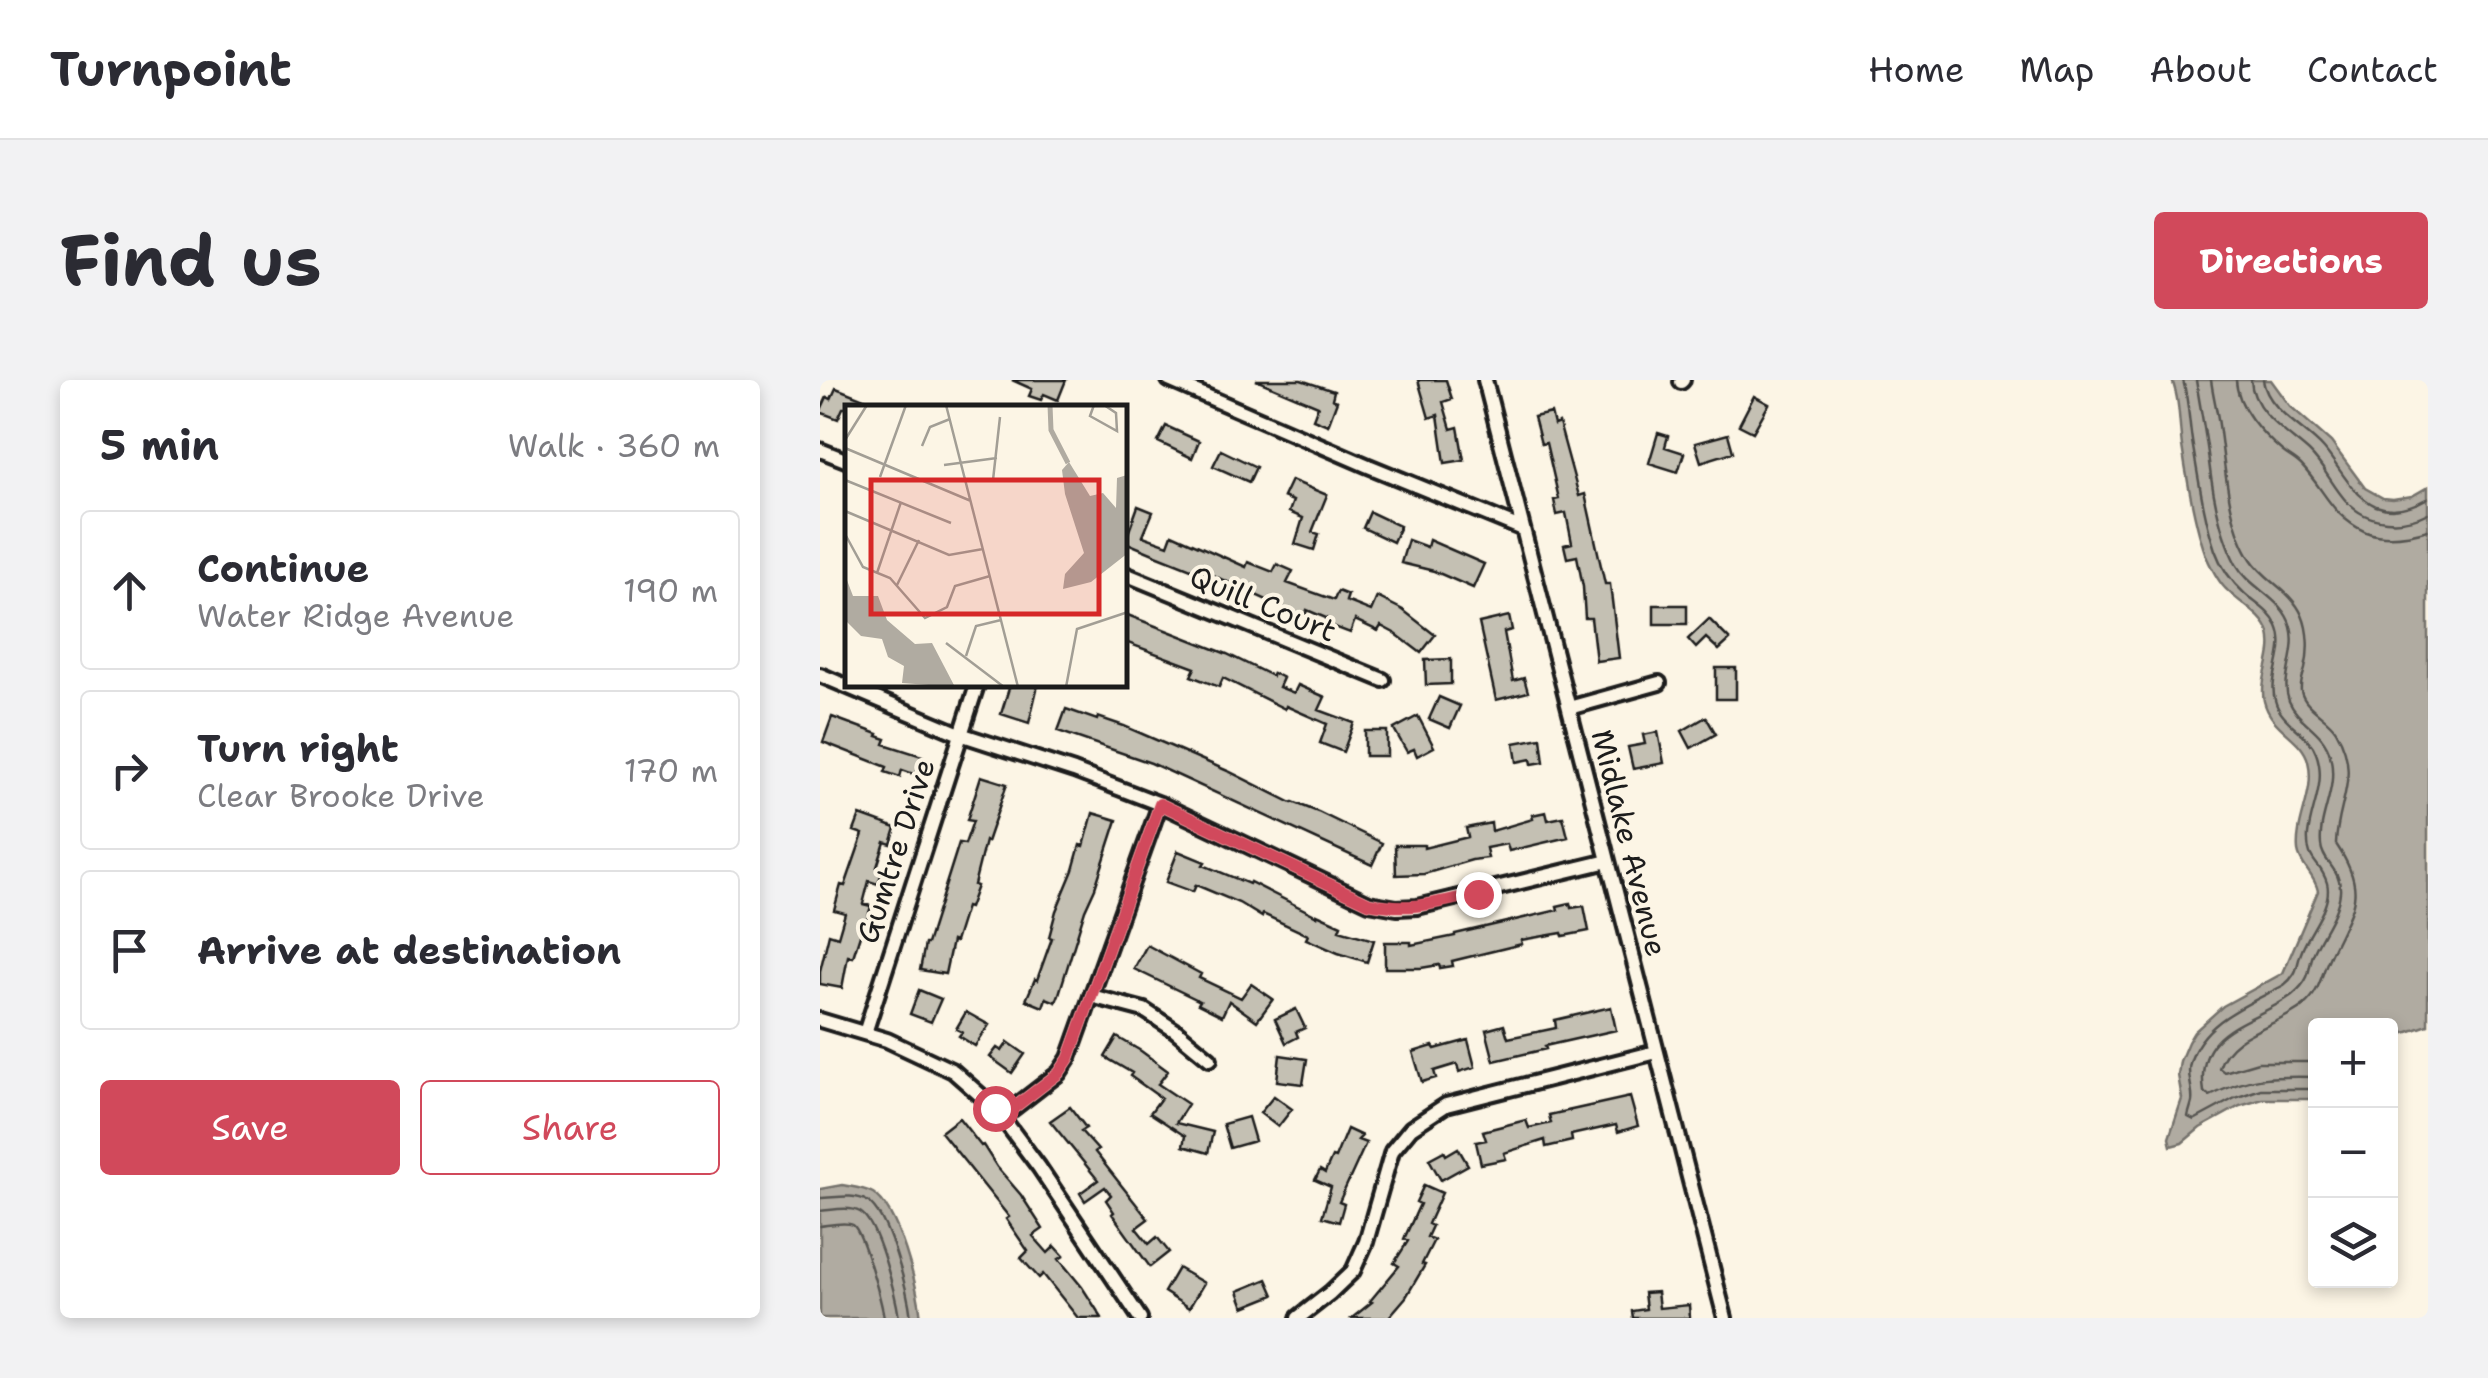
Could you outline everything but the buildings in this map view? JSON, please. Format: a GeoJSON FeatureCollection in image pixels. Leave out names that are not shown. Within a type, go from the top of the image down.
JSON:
{"type":"FeatureCollection","features":[{"type":"Feature","properties":{"kind":"street"},"geometry":{"type":"LineString","coordinates":[[1170,380],[1523,529]]}},
{"type":"Feature","properties":{"kind":"street","name":"Midlake Avenue"},"geometry":{"type":"LineString","coordinates":[[1485,380],[1724,1318]]}},
{"type":"Feature","properties":{"kind":"street"},"geometry":{"type":"LineString","coordinates":[[820,450],[845,460]]}},
{"type":"Feature","properties":{"kind":"street","name":"Quill Court"},"geometry":{"type":"LineString","coordinates":[[1128,575],[1382,680]]}},
{"type":"Feature","properties":{"kind":"street"},"geometry":{"type":"LineString","coordinates":[[820,675],[845,686]]}},
{"type":"Feature","properties":{"kind":"street"},"geometry":{"type":"LineString","coordinates":[[1569,708],[1659,683]]}},
{"type":"Feature","properties":{"kind":"street"},"geometry":{"type":"LineString","coordinates":[[851,688],[960,734],[1160,804],[1369,903],[1417,907],[1608,861]]}},
{"type":"Feature","properties":{"kind":"street","name":"Gumtre Drive"},"geometry":{"type":"LineString","coordinates":[[864,1033],[976,688]]}},
{"type":"Feature","properties":{"kind":"street"},"geometry":{"type":"LineString","coordinates":[[1002,1117],[1059,1073],[1069,1058],[1160,804]]}},
{"type":"Feature","properties":{"kind":"street"},"geometry":{"type":"LineString","coordinates":[[1091,996],[1144,1010],[1210,1059]]}},
{"type":"Feature","properties":{"kind":"street"},"geometry":{"type":"LineString","coordinates":[[820,1020],[887,1040],[953,1071],[995,1108],[1140,1318]]}},
{"type":"Feature","properties":{"kind":"street"},"geometry":{"type":"LineString","coordinates":[[1298,1318],[1353,1271],[1366,1242],[1392,1151],[1411,1128],[1446,1105],[1656,1052]]}},
{"type":"Feature","properties":{"kind":"water"},"geometry":{"type":"Polygon","coordinates":[[[2172,380],[2271,380],[2290,406],[2331,442],[2365,488],[2393,499],[2412,496],[2428,487],[2428,1025],[2398,1036],[2398,1018],[2308,1018],[2308,1099],[2263,1099],[2240,1106],[2171,1146],[2169,1138],[2182,1099],[2180,1061],[2188,1042],[2223,1006],[2283,973],[2318,891],[2298,851],[2309,784],[2308,761],[2300,746],[2273,719],[2264,701],[2269,633],[2257,615],[2221,583],[2203,546],[2189,488],[2172,380]]]}},
{"type":"Feature","properties":{"kind":"water"},"geometry":{"type":"Polygon","coordinates":[[[842,1185],[873,1193],[891,1215],[911,1270],[921,1318],[820,1318],[820,1189],[842,1185]]]}},
{"type":"Feature","properties":{"kind":"route"},"geometry":{"type":"LineString","coordinates":[[995,1108],[1002,1117],[1059,1073],[1069,1058],[1160,804],[1369,903],[1417,907],[1478,894]]}}]}
